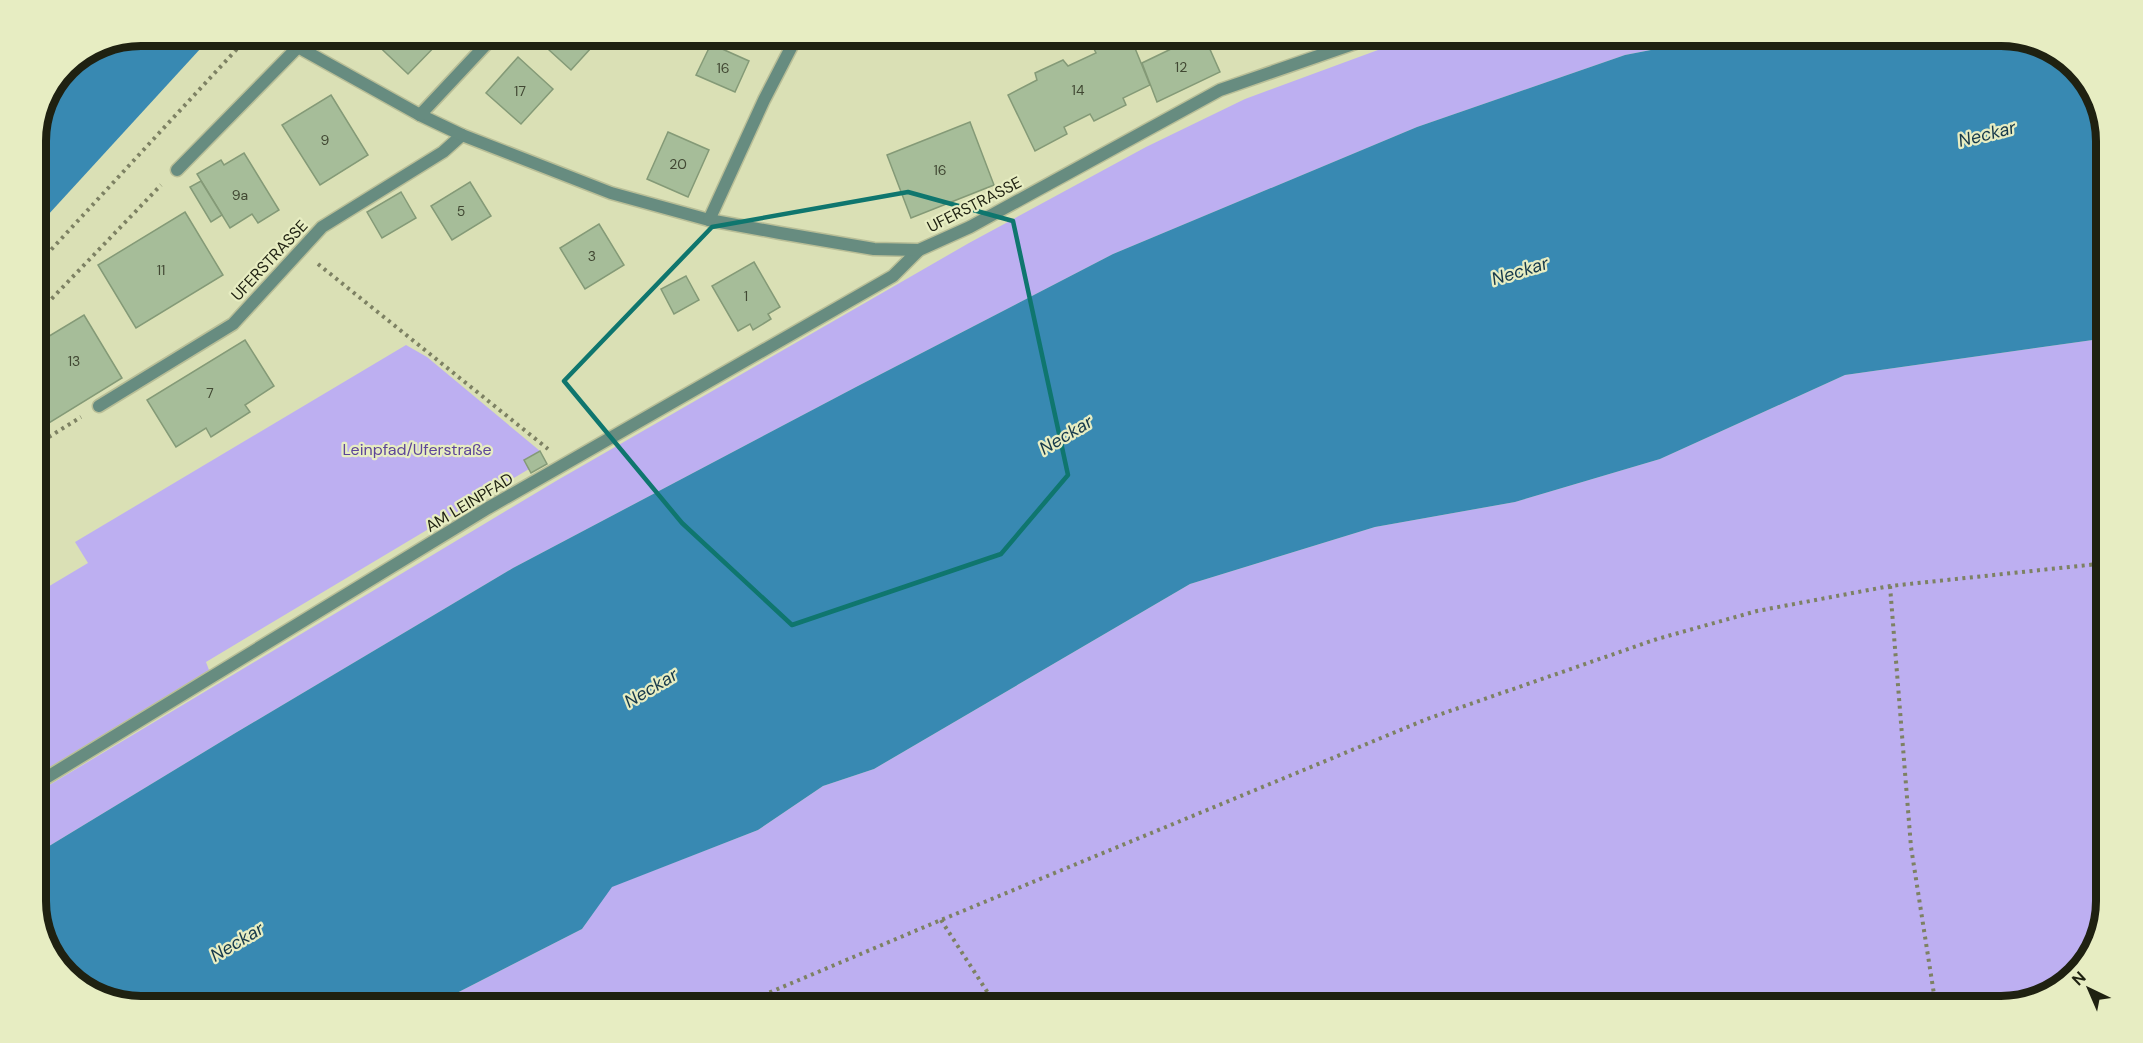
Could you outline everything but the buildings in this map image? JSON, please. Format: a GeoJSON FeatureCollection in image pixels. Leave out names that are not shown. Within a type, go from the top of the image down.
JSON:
{"type":"FeatureCollection","features":[{"type":"Feature","properties":{"kind":"street"},"geometry":{"type":"LineString","coordinates":[[420,115],[485,46]]}},
{"type":"Feature","properties":{"kind":"street"},"geometry":{"type":"LineString","coordinates":[[709,220],[764,100],[792,46]]}},
{"type":"Feature","properties":{"kind":"street","name":"UFERSTRASSE"},"geometry":{"type":"LineString","coordinates":[[177,170],[298,47],[420,115],[462,135],[611,193],[709,220],[874,249],[919,250],[970,227],[1220,90],[1347,46]]}},
{"type":"Feature","properties":{"kind":"street","name":"UFERSTRASSE"},"geometry":{"type":"LineString","coordinates":[[99,406],[232,324],[322,227],[443,152],[462,135]]}},
{"type":"Feature","properties":{"kind":"street","name":"AM LEINPFAD"},"geometry":{"type":"LineString","coordinates":[[47,777],[488,508],[893,276],[919,250]]}},
{"type":"Feature","properties":{"kind":"path"},"geometry":{"type":"LineString","coordinates":[[47,254],[240,46]]}},
{"type":"Feature","properties":{"kind":"path"},"geometry":{"type":"LineString","coordinates":[[47,304],[177,170]]}},
{"type":"Feature","properties":{"kind":"path"},"geometry":{"type":"LineString","coordinates":[[301,250],[545,445],[563,466]]}},
{"type":"Feature","properties":{"kind":"path"},"geometry":{"type":"LineString","coordinates":[[47,439],[99,406]]}},
{"type":"Feature","properties":{"kind":"path"},"geometry":{"type":"LineString","coordinates":[[761,996],[1427,719],[1657,639],[1757,611],[1890,586],[2096,564]]}},
{"type":"Feature","properties":{"kind":"path"},"geometry":{"type":"LineString","coordinates":[[1890,586],[1911,847],[1934,996]]}},
{"type":"Feature","properties":{"kind":"path"},"geometry":{"type":"LineString","coordinates":[[940,920],[990,996]]}},
{"type":"Feature","properties":{"kind":"highlighted area"},"geometry":{"type":"Polygon","coordinates":[[[908,192],[1013,221],[1068,475],[1001,554],[792,625],[682,523],[564,381],[712,227],[908,192]]]}},
{"type":"Feature","properties":{"kind":"green space"},"geometry":{"type":"Polygon","coordinates":[[[1389,46],[1671,46],[1625,55],[1417,127],[1113,254],[513,568],[47,847],[47,786],[556,481],[969,243],[1146,147],[1245,99],[1389,46]]]}},
{"type":"Feature","properties":{"kind":"green space"},"geometry":{"type":"Polygon","coordinates":[[[2096,340],[2096,914],[2087,944],[2076,959],[2059,959],[2059,977],[2038,989],[2014,996],[451,996],[582,929],[611,887],[758,830],[823,786],[874,769],[1190,584],[1375,527],[1515,502],[1660,459],[1845,375],[2096,340]]]}},
{"type":"Feature","properties":{"kind":"green space","name":"Leinpfad/Uferstraße"},"geometry":{"type":"Polygon","coordinates":[[[406,345],[427,357],[540,451],[524,460],[529,469],[206,662],[209,670],[47,767],[47,587],[88,563],[75,542],[406,345]]]}},
{"type":"Feature","properties":{"kind":"water"},"geometry":{"type":"Polygon","coordinates":[[[203,46],[47,216],[47,135],[56,99],[66,84],[94,59],[123,48],[203,46]]]}},
{"type":"Feature","properties":{"kind":"water","name":"Neckar"},"geometry":{"type":"Polygon","coordinates":[[[1671,46],[2002,46],[2020,48],[2044,56],[2073,79],[2087,99],[2095,123],[2096,340],[1845,375],[1660,459],[1515,502],[1375,527],[1190,584],[874,769],[823,786],[758,830],[612,887],[582,929],[451,996],[129,996],[99,987],[79,973],[56,944],[48,920],[47,847],[513,568],[1113,254],[1417,127],[1625,55],[1671,46]]]}}]}
